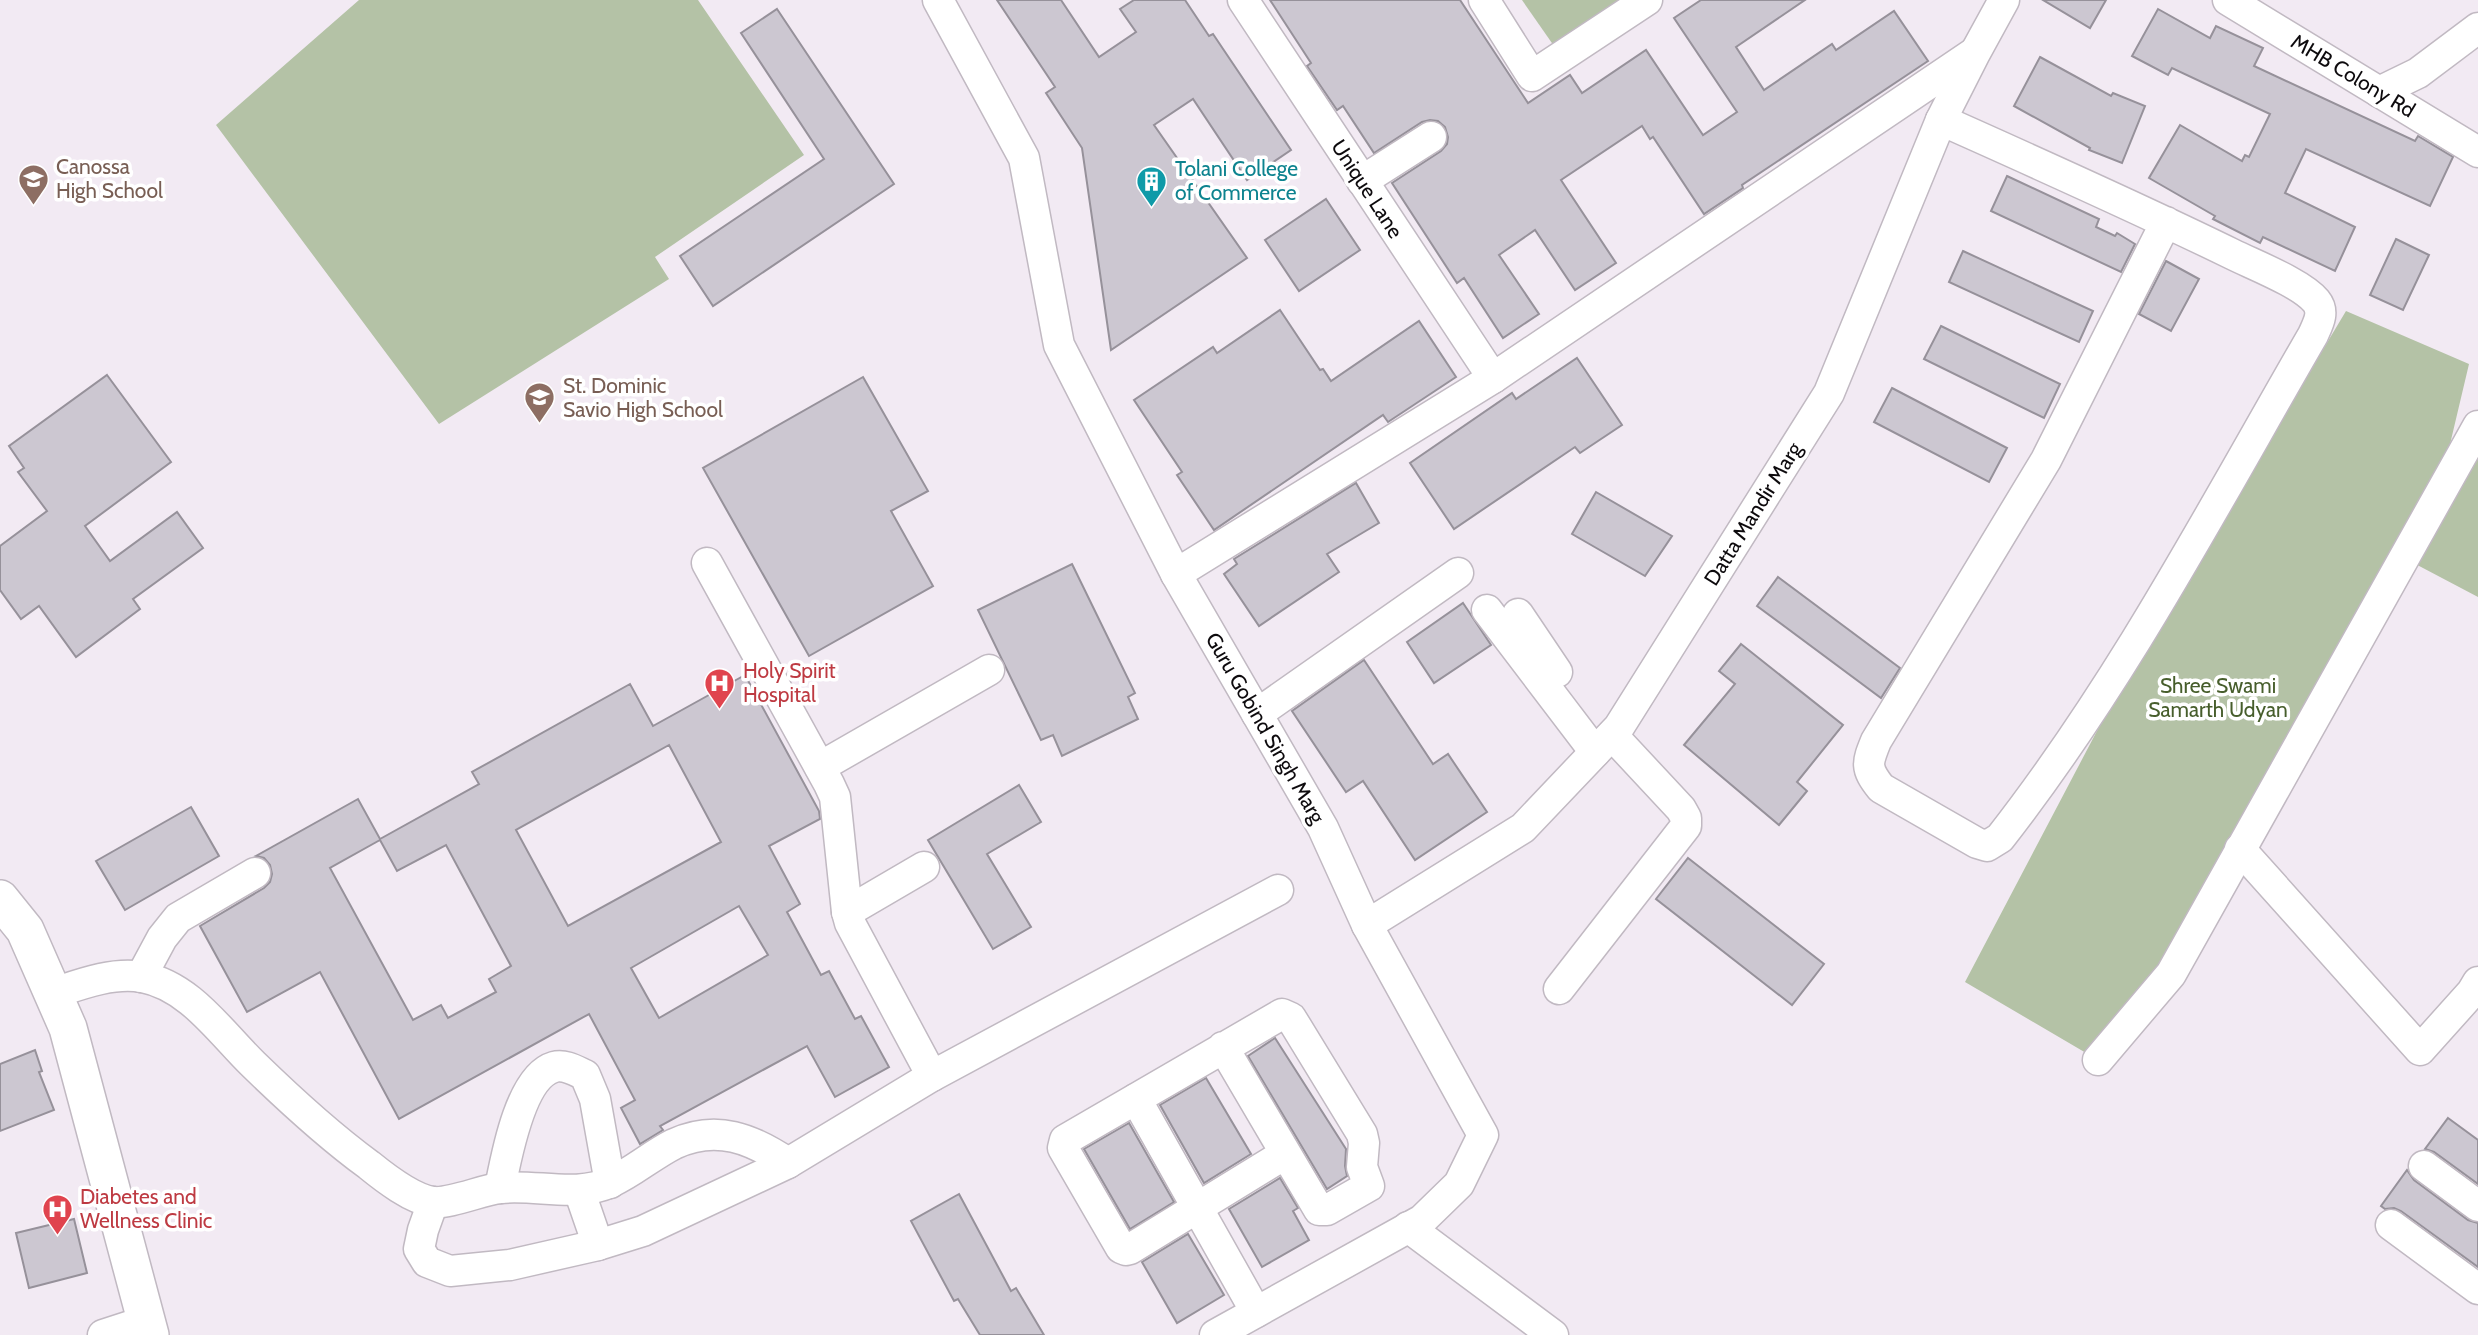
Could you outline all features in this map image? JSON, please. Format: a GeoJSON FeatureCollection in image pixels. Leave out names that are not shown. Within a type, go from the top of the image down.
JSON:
{"type":"FeatureCollection","features":[{"type":"Feature","properties":{"kind":"main road"},"geometry":{"type":"LineString","coordinates":[[0,899],[25,930],[68,1028],[148,1328]]}},
{"type":"Feature","properties":{"kind":"street","name":"Guru Gobind Singh Marg"},"geometry":{"type":"LineString","coordinates":[[938,0],[1024,158],[1059,345],[1175,574],[1323,828],[1367,925],[1483,1135],[1459,1184],[1422,1220],[1215,1335]]}},
{"type":"Feature","properties":{"kind":"street","name":"Unique Lane"},"geometry":{"type":"LineString","coordinates":[[1243,0],[1493,378]]}},
{"type":"Feature","properties":{"kind":"street"},"geometry":{"type":"LineString","coordinates":[[1485,0],[1532,76],[1647,0]]}},
{"type":"Feature","properties":{"kind":"street","name":"Datta Mandir Marg"},"geometry":{"type":"LineString","coordinates":[[1367,925],[1523,828],[1619,727],[1829,393],[1941,120],[2004,0]]}},
{"type":"Feature","properties":{"kind":"street","name":"MHB Colony Rd"},"geometry":{"type":"LineString","coordinates":[[2228,0],[2478,152]]}},
{"type":"Feature","properties":{"kind":"street"},"geometry":{"type":"LineString","coordinates":[[2379,92],[2418,73],[2478,28]]}},
{"type":"Feature","properties":{"kind":"street"},"geometry":{"type":"LineString","coordinates":[[1175,574],[1493,378],[1975,52]]}},
{"type":"Feature","properties":{"kind":"street"},"geometry":{"type":"LineString","coordinates":[[1941,120],[2166,222],[2308,294],[2318,303],[2320,320],[2140,634],[2081,728],[2000,838],[1987,846],[1977,843],[1881,788],[1870,774],[1868,760],[1876,740],[2046,460],[2166,222]]}},
{"type":"Feature","properties":{"kind":"street"},"geometry":{"type":"LineString","coordinates":[[1362,181],[1431,136]]}},
{"type":"Feature","properties":{"kind":"street"},"geometry":{"type":"LineString","coordinates":[[2098,1060],[2171,974],[2478,426]]}},
{"type":"Feature","properties":{"kind":"street"},"geometry":{"type":"LineString","coordinates":[[707,564],[835,797],[847,912],[855,934],[932,1076]]}},
{"type":"Feature","properties":{"kind":"street"},"geometry":{"type":"LineString","coordinates":[[1257,714],[1458,573]]}},
{"type":"Feature","properties":{"kind":"street"},"geometry":{"type":"LineString","coordinates":[[1487,610],[1604,743],[1681,809],[1686,818],[1686,826],[1559,989]]}},
{"type":"Feature","properties":{"kind":"street"},"geometry":{"type":"LineString","coordinates":[[1518,614],[1604,743]]}},
{"type":"Feature","properties":{"kind":"street"},"geometry":{"type":"LineString","coordinates":[[820,767],[989,670]]}},
{"type":"Feature","properties":{"kind":"street"},"geometry":{"type":"LineString","coordinates":[[2240,849],[2420,1050],[2476,990]]}},
{"type":"Feature","properties":{"kind":"street"},"geometry":{"type":"LineString","coordinates":[[847,912],[923,867]]}},
{"type":"Feature","properties":{"kind":"street"},"geometry":{"type":"LineString","coordinates":[[141,977],[162,938],[178,918],[255,873]]}},
{"type":"Feature","properties":{"kind":"street"},"geometry":{"type":"LineString","coordinates":[[433,1202],[419,1249],[427,1262],[450,1271],[510,1265],[598,1245],[643,1231],[788,1163],[932,1076],[1278,890]]}},
{"type":"Feature","properties":{"kind":"street"},"geometry":{"type":"LineString","coordinates":[[54,993],[88,982],[117,977],[141,977],[160,983],[189,999],[254,1065],[351,1152],[398,1188],[433,1202],[500,1188],[579,1190],[610,1183],[674,1144],[698,1136],[719,1134],[759,1144],[788,1163]]}},
{"type":"Feature","properties":{"kind":"street"},"geometry":{"type":"LineString","coordinates":[[1223,1047],[1321,1211],[1369,1186],[1362,1167],[1362,1134],[1289,1015],[1280,1014],[1223,1047],[1065,1140],[1063,1148],[1123,1250],[1129,1249],[1285,1154]]}},
{"type":"Feature","properties":{"kind":"street"},"geometry":{"type":"LineString","coordinates":[[500,1188],[513,1127],[537,1081],[553,1067],[567,1067],[585,1075],[595,1099],[610,1183]]}},
{"type":"Feature","properties":{"kind":"street"},"geometry":{"type":"LineString","coordinates":[[1136,1099],[1256,1312]]}},
{"type":"Feature","properties":{"kind":"street"},"geometry":{"type":"LineString","coordinates":[[2424,1166],[2478,1206]]}},
{"type":"Feature","properties":{"kind":"street"},"geometry":{"type":"LineString","coordinates":[[579,1190],[598,1245]]}},
{"type":"Feature","properties":{"kind":"street"},"geometry":{"type":"LineString","coordinates":[[2392,1225],[2478,1289]]}},
{"type":"Feature","properties":{"kind":"street"},"geometry":{"type":"LineString","coordinates":[[1408,1227],[1553,1335]]}},
{"type":"Feature","properties":{"kind":"street"},"geometry":{"type":"LineString","coordinates":[[103,1335],[148,1328]]}},
{"type":"Feature","properties":{"kind":"green space"},"geometry":{"type":"Polygon","coordinates":[[[359,0],[698,0],[804,155],[655,257],[669,279],[439,424],[216,125],[359,0]]]}},
{"type":"Feature","properties":{"kind":"green space"},"geometry":{"type":"Polygon","coordinates":[[[1522,0],[1622,0],[1554,46],[1522,0]]]}},
{"type":"Feature","properties":{"kind":"green space","name":"Shree Swami Samarth Udyan"},"geometry":{"type":"Polygon","coordinates":[[[2346,311],[2469,364],[2438,495],[2478,426],[2478,597],[2404,558],[2189,924],[2098,1060],[1965,982],[2139,651],[2346,311]]]}},
{"type":"Feature","properties":{"kind":"building"},"geometry":{"type":"Polygon","coordinates":[[[997,0],[1061,0],[1099,57],[1136,32],[1120,9],[1134,0],[1185,0],[1209,36],[1213,34],[1291,150],[1247,180],[1193,99],[1154,125],[1247,258],[1111,350],[1082,148],[1046,93],[1055,87],[997,0]]]}},
{"type":"Feature","properties":{"kind":"building"},"geometry":{"type":"Polygon","coordinates":[[[1270,0],[1460,0],[1528,103],[1570,75],[1582,93],[1646,50],[1703,135],[1737,112],[1674,18],[1701,0],[1805,0],[1736,47],[1764,90],[1832,44],[1836,50],[1894,11],[1928,61],[1742,185],[1743,188],[1704,214],[1653,137],[1650,139],[1642,126],[1561,180],[1616,263],[1575,290],[1535,230],[1499,255],[1539,314],[1503,338],[1464,278],[1457,283],[1392,183],[1441,151],[1447,144],[1445,127],[1438,121],[1422,122],[1374,153],[1343,106],[1337,110],[1307,66],[1311,63],[1270,0]]]}},
{"type":"Feature","properties":{"kind":"building"},"geometry":{"type":"Polygon","coordinates":[[[2043,0],[2106,0],[2090,28],[2043,0]]]}},
{"type":"Feature","properties":{"kind":"building"},"geometry":{"type":"Polygon","coordinates":[[[777,9],[894,184],[713,306],[680,256],[824,159],[741,33],[777,9]]]}},
{"type":"Feature","properties":{"kind":"building"},"geometry":{"type":"Polygon","coordinates":[[[2158,9],[2210,38],[2216,26],[2263,48],[2254,66],[2415,141],[2418,136],[2453,157],[2430,206],[2306,149],[2285,193],[2355,227],[2335,271],[2263,237],[2260,243],[2213,219],[2215,216],[2149,178],[2180,125],[2242,161],[2245,155],[2249,157],[2270,114],[2172,68],[2168,75],[2132,56],[2158,9]]]}},
{"type":"Feature","properties":{"kind":"building"},"geometry":{"type":"Polygon","coordinates":[[[2040,57],[2111,96],[2113,93],[2145,106],[2122,163],[2089,150],[2090,148],[2014,106],[2040,57]]]}},
{"type":"Feature","properties":{"kind":"building"},"geometry":{"type":"Polygon","coordinates":[[[2007,176],[2099,219],[2096,227],[2115,236],[2117,233],[2135,244],[2121,272],[1991,211],[2007,176]]]}},
{"type":"Feature","properties":{"kind":"building"},"geometry":{"type":"Polygon","coordinates":[[[1326,199],[1360,250],[1299,291],[1265,240],[1326,199]]]}},
{"type":"Feature","properties":{"kind":"building"},"geometry":{"type":"Polygon","coordinates":[[[2396,239],[2429,255],[2403,310],[2370,295],[2396,239]]]}},
{"type":"Feature","properties":{"kind":"building"},"geometry":{"type":"Polygon","coordinates":[[[1963,251],[2093,311],[2079,342],[1949,282],[1963,251]]]}},
{"type":"Feature","properties":{"kind":"building"},"geometry":{"type":"Polygon","coordinates":[[[2166,261],[2199,279],[2171,331],[2139,314],[2166,261]]]}},
{"type":"Feature","properties":{"kind":"building"},"geometry":{"type":"Polygon","coordinates":[[[1280,310],[1320,370],[1323,369],[1331,381],[1419,321],[1456,377],[1388,422],[1383,415],[1214,530],[1177,475],[1182,472],[1134,400],[1213,347],[1217,353],[1280,310]]]}},
{"type":"Feature","properties":{"kind":"building"},"geometry":{"type":"Polygon","coordinates":[[[1941,326],[2060,384],[2044,418],[1924,359],[1941,326]]]}},
{"type":"Feature","properties":{"kind":"building"},"geometry":{"type":"Polygon","coordinates":[[[1577,358],[1622,425],[1580,453],[1575,447],[1454,529],[1410,463],[1512,393],[1516,399],[1577,358]]]}},
{"type":"Feature","properties":{"kind":"building"},"geometry":{"type":"Polygon","coordinates":[[[107,375],[171,462],[85,526],[110,561],[177,512],[203,548],[133,599],[140,609],[76,657],[39,606],[21,619],[0,590],[0,546],[47,511],[18,472],[24,468],[9,446],[107,375]]]}},
{"type":"Feature","properties":{"kind":"building"},"geometry":{"type":"Polygon","coordinates":[[[863,377],[928,491],[891,511],[933,586],[809,656],[703,468],[863,377]]]}},
{"type":"Feature","properties":{"kind":"building"},"geometry":{"type":"Polygon","coordinates":[[[1892,388],[2007,448],[1989,482],[1874,422],[1892,388]]]}},
{"type":"Feature","properties":{"kind":"building"},"geometry":{"type":"Polygon","coordinates":[[[1356,483],[1379,523],[1327,554],[1339,572],[1259,626],[1224,574],[1237,564],[1234,559],[1356,483]]]}},
{"type":"Feature","properties":{"kind":"building"},"geometry":{"type":"Polygon","coordinates":[[[1596,492],[1672,536],[1645,576],[1572,534],[1596,492]]]}},
{"type":"Feature","properties":{"kind":"building"},"geometry":{"type":"Polygon","coordinates":[[[1072,564],[1135,693],[1128,697],[1138,719],[1062,756],[1053,735],[1041,740],[978,610],[1072,564]]]}},
{"type":"Feature","properties":{"kind":"building"},"geometry":{"type":"Polygon","coordinates":[[[1778,577],[1900,668],[1881,698],[1757,606],[1778,577]]]}},
{"type":"Feature","properties":{"kind":"building"},"geometry":{"type":"Polygon","coordinates":[[[1463,603],[1491,645],[1434,683],[1407,642],[1463,603]]]}},
{"type":"Feature","properties":{"kind":"building"},"geometry":{"type":"Polygon","coordinates":[[[1741,644],[1843,725],[1797,782],[1807,791],[1779,825],[1684,745],[1735,684],[1719,671],[1741,644]]]}},
{"type":"Feature","properties":{"kind":"building"},"geometry":{"type":"Polygon","coordinates":[[[1364,660],[1433,764],[1448,754],[1487,812],[1415,860],[1363,781],[1346,792],[1292,711],[1364,660]]]}},
{"type":"Feature","properties":{"kind":"building"},"geometry":{"type":"Polygon","coordinates":[[[745,675],[819,811],[820,819],[769,846],[800,904],[787,912],[821,975],[829,971],[855,1019],[861,1016],[889,1067],[835,1097],[807,1046],[660,1126],[663,1130],[640,1144],[621,1108],[635,1100],[589,1014],[399,1119],[320,972],[247,1012],[200,926],[270,882],[270,865],[264,858],[256,856],[358,799],[380,839],[479,784],[472,772],[630,684],[653,726],[745,675]],[[669,745],[516,830],[568,926],[721,842],[669,745]],[[380,840],[330,868],[413,1020],[441,1005],[448,1018],[496,992],[489,979],[511,966],[446,845],[397,871],[380,840]],[[739,906],[631,968],[659,1018],[768,955],[739,906]]]}},
{"type":"Feature","properties":{"kind":"building"},"geometry":{"type":"Polygon","coordinates":[[[1019,785],[1041,822],[987,854],[1031,927],[993,949],[928,840],[1019,785]]]}},
{"type":"Feature","properties":{"kind":"building"},"geometry":{"type":"Polygon","coordinates":[[[191,807],[219,856],[125,910],[96,861],[191,807]]]}},
{"type":"Feature","properties":{"kind":"building"},"geometry":{"type":"Polygon","coordinates":[[[1688,858],[1824,964],[1792,1005],[1656,899],[1688,858]]]}},
{"type":"Feature","properties":{"kind":"building"},"geometry":{"type":"Polygon","coordinates":[[[1275,1038],[1346,1149],[1347,1176],[1327,1189],[1248,1056],[1275,1038]]]}},
{"type":"Feature","properties":{"kind":"building"},"geometry":{"type":"Polygon","coordinates":[[[35,1050],[42,1071],[39,1072],[54,1110],[0,1131],[0,1064],[35,1050]]]}},
{"type":"Feature","properties":{"kind":"building"},"geometry":{"type":"Polygon","coordinates":[[[1206,1078],[1251,1154],[1204,1183],[1160,1105],[1206,1078]]]}},
{"type":"Feature","properties":{"kind":"building"},"geometry":{"type":"Polygon","coordinates":[[[2448,1118],[2478,1140],[2478,1184],[2434,1152],[2425,1149],[2448,1118]]]}},
{"type":"Feature","properties":{"kind":"building"},"geometry":{"type":"Polygon","coordinates":[[[1129,1123],[1174,1202],[1130,1229],[1084,1149],[1129,1123]]]}},
{"type":"Feature","properties":{"kind":"building"},"geometry":{"type":"Polygon","coordinates":[[[2407,1170],[2414,1180],[2468,1220],[2478,1223],[2478,1267],[2401,1211],[2381,1206],[2407,1170]]]}},
{"type":"Feature","properties":{"kind":"building"},"geometry":{"type":"Polygon","coordinates":[[[1280,1178],[1298,1208],[1293,1211],[1309,1240],[1262,1267],[1229,1209],[1280,1178]]]}},
{"type":"Feature","properties":{"kind":"building"},"geometry":{"type":"Polygon","coordinates":[[[959,1194],[1011,1291],[1016,1288],[1044,1335],[980,1335],[958,1299],[954,1301],[911,1221],[959,1194]]]}},
{"type":"Feature","properties":{"kind":"building"},"geometry":{"type":"Polygon","coordinates":[[[74,1219],[87,1273],[29,1288],[16,1233],[74,1219]]]}},
{"type":"Feature","properties":{"kind":"building"},"geometry":{"type":"Polygon","coordinates":[[[1188,1234],[1224,1295],[1177,1323],[1142,1262],[1188,1234]]]}},
{"type":"Feature","properties":{"kind":"place","name":"Canossa High School"},"geometry":{"type":"Point","coordinates":[33,206]}},
{"type":"Feature","properties":{"kind":"place","name":"Tolani College of Commerce"},"geometry":{"type":"Point","coordinates":[1152,208]}},
{"type":"Feature","properties":{"kind":"place","name":"St. Dominic Savio High School"},"geometry":{"type":"Point","coordinates":[540,425]}},
{"type":"Feature","properties":{"kind":"place","name":"Holy Spirit Hospital"},"geometry":{"type":"Point","coordinates":[720,710]}},
{"type":"Feature","properties":{"kind":"place","name":"Diabetes and Wellness Clinic"},"geometry":{"type":"Point","coordinates":[57,1236]}}]}
